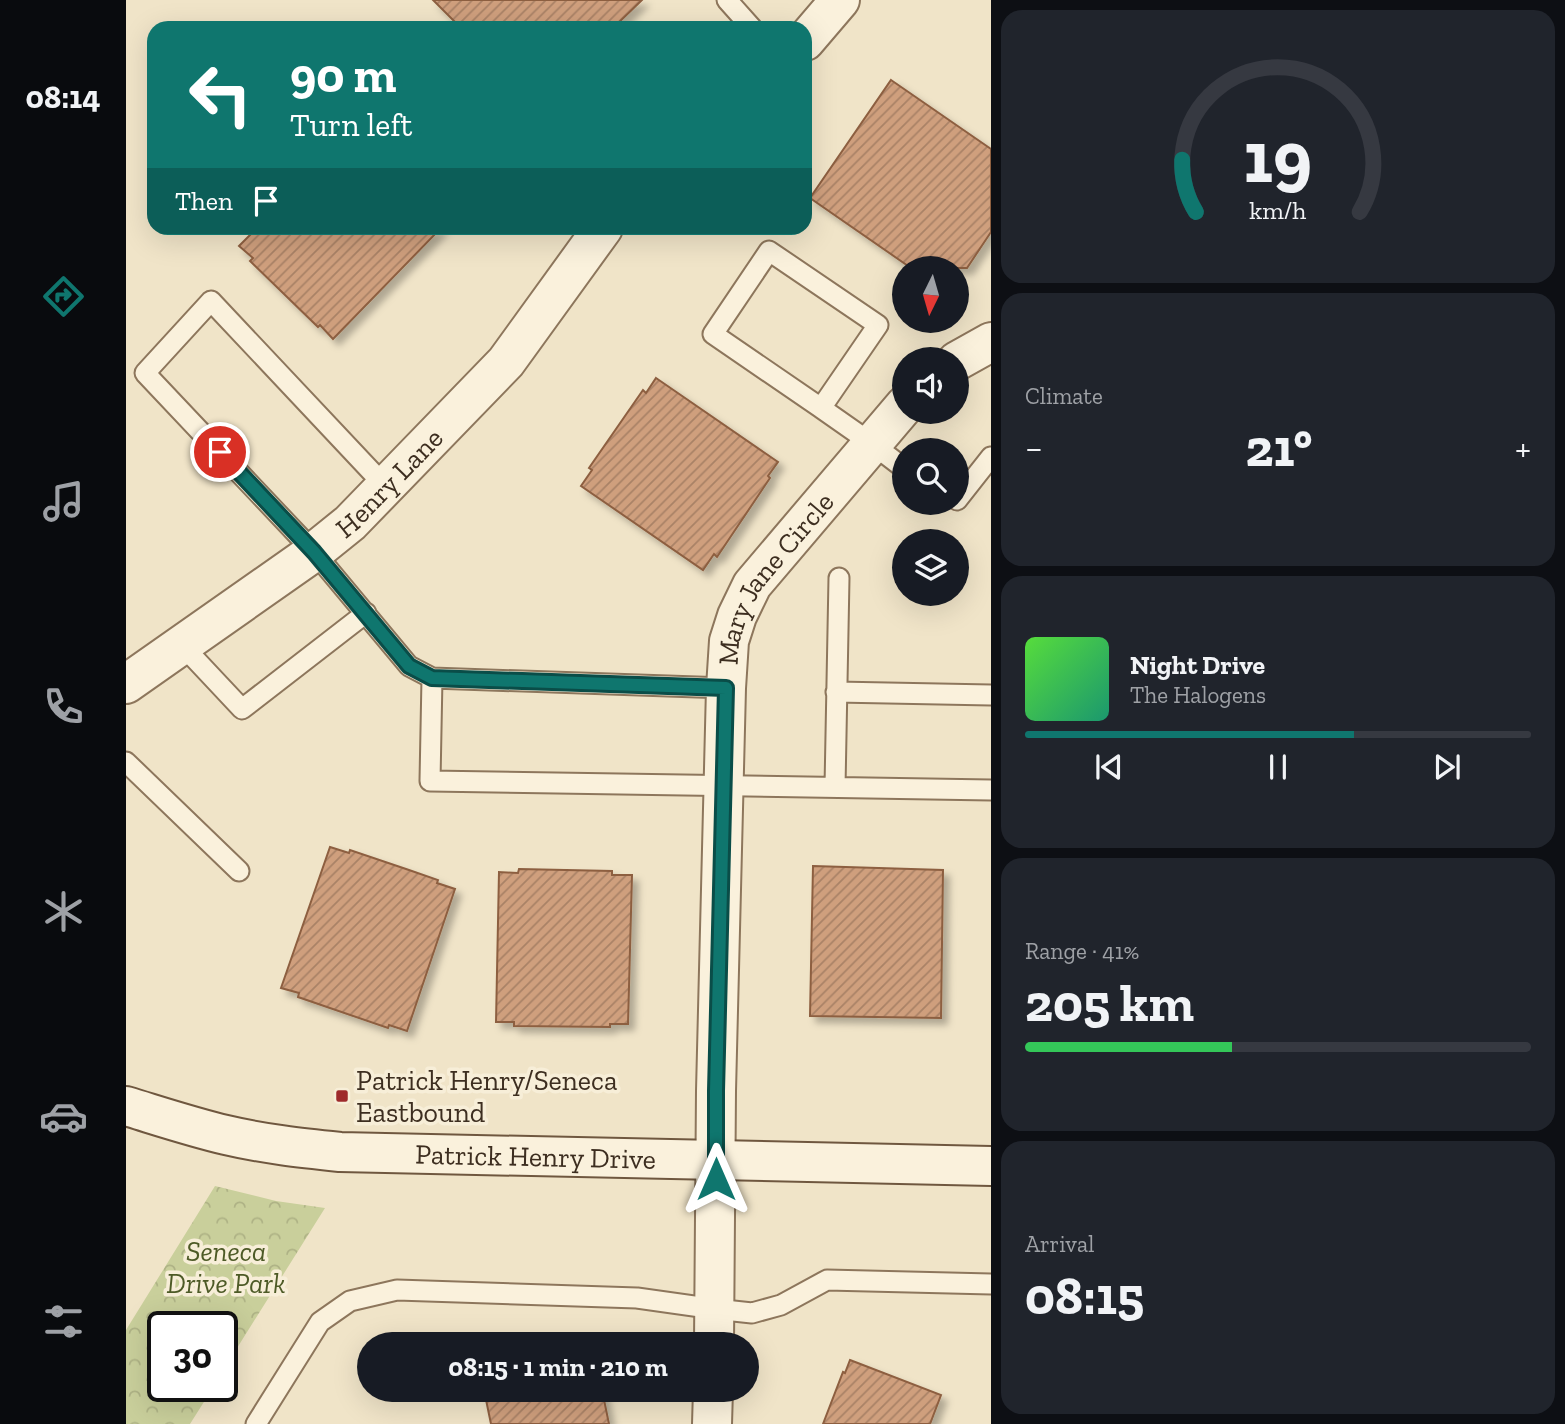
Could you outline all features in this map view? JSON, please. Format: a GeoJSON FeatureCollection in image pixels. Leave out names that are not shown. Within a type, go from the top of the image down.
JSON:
{"type":"FeatureCollection","features":[{"type":"Feature","properties":{"kind":"street"},"geometry":{"type":"LineString","coordinates":[[812,33],[840,0]]}},
{"type":"Feature","properties":{"kind":"street","name":"Henry Lane"},"geometry":{"type":"LineString","coordinates":[[126,684],[314,552],[350,523],[506,362],[598,235]]}},
{"type":"Feature","properties":{"kind":"street"},"geometry":{"type":"LineString","coordinates":[[969,354],[991,342]]}},
{"type":"Feature","properties":{"kind":"street","name":"Mary Jane Circle"},"geometry":{"type":"LineString","coordinates":[[715,1327],[716,1160],[729,641],[752,585],[892,420]]}},
{"type":"Feature","properties":{"kind":"street","name":"Patrick Henry Drive"},"geometry":{"type":"LineString","coordinates":[[126,1106],[227,1135],[340,1152],[991,1166]]}},
{"type":"Feature","properties":{"kind":"street"},"geometry":{"type":"LineString","coordinates":[[712,1424],[713,1402]]}},
{"type":"Feature","properties":{"kind":"lane"},"geometry":{"type":"LineString","coordinates":[[727,0],[746,21]]}},
{"type":"Feature","properties":{"kind":"lane"},"geometry":{"type":"LineString","coordinates":[[821,408],[878,325],[769,251],[713,334],[892,459]]}},
{"type":"Feature","properties":{"kind":"lane"},"geometry":{"type":"LineString","coordinates":[[386,486],[211,301],[145,373],[314,552],[409,666],[432,678],[726,688]]}},
{"type":"Feature","properties":{"kind":"lane"},"geometry":{"type":"LineString","coordinates":[[969,485],[991,457]]}},
{"type":"Feature","properties":{"kind":"lane"},"geometry":{"type":"LineString","coordinates":[[835,787],[839,578]]}},
{"type":"Feature","properties":{"kind":"lane"},"geometry":{"type":"LineString","coordinates":[[181,645],[242,709],[366,613]]}},
{"type":"Feature","properties":{"kind":"lane"},"geometry":{"type":"LineString","coordinates":[[432,678],[430,781],[991,790]]}},
{"type":"Feature","properties":{"kind":"lane"},"geometry":{"type":"LineString","coordinates":[[836,692],[991,695]]}},
{"type":"Feature","properties":{"kind":"lane"},"geometry":{"type":"LineString","coordinates":[[126,762],[239,871]]}},
{"type":"Feature","properties":{"kind":"lane"},"geometry":{"type":"LineString","coordinates":[[256,1424],[320,1322],[349,1301],[397,1290],[637,1298],[715,1327],[752,1312],[781,1305],[827,1280],[991,1284]]}},
{"type":"Feature","properties":{"kind":"green space","name":"Seneca Drive Park"},"geometry":{"type":"Polygon","coordinates":[[[215,1186],[276,1201],[325,1208],[238,1347],[238,1311],[147,1311],[147,1402],[204,1402],[190,1424],[126,1424],[126,1330],[215,1186]]]}},
{"type":"Feature","properties":{"kind":"building"},"geometry":{"type":"Polygon","coordinates":[[[433,0],[642,0],[620,21],[454,21],[433,0]]]}},
{"type":"Feature","properties":{"kind":"building"},"geometry":{"type":"Polygon","coordinates":[[[891,80],[991,149],[991,232],[970,264],[970,256],[894,256],[812,199],[812,195],[891,80]]]}},
{"type":"Feature","properties":{"kind":"building"},"geometry":{"type":"Polygon","coordinates":[[[250,235],[434,235],[333,339],[250,261],[253,258],[239,246],[250,235]]]}},
{"type":"Feature","properties":{"kind":"building"},"geometry":{"type":"Polygon","coordinates":[[[656,378],[778,462],[717,557],[714,554],[703,570],[581,486],[592,470],[589,468],[643,390],[646,393],[656,378]]]}},
{"type":"Feature","properties":{"kind":"building"},"geometry":{"type":"Polygon","coordinates":[[[330,847],[349,853],[350,850],[438,880],[437,883],[455,889],[407,1031],[389,1025],[388,1028],[298,997],[299,993],[281,988],[330,847]]]}},
{"type":"Feature","properties":{"kind":"building"},"geometry":{"type":"Polygon","coordinates":[[[813,866],[943,870],[941,1018],[810,1016],[813,866]]]}},
{"type":"Feature","properties":{"kind":"building"},"geometry":{"type":"Polygon","coordinates":[[[519,869],[612,871],[612,875],[632,875],[628,1024],[610,1024],[610,1027],[514,1026],[514,1022],[496,1022],[499,872],[518,873],[519,869]]]}},
{"type":"Feature","properties":{"kind":"building"},"geometry":{"type":"Polygon","coordinates":[[[850,1360],[941,1395],[930,1424],[823,1424],[850,1360]]]}},
{"type":"Feature","properties":{"kind":"building"},"geometry":{"type":"Polygon","coordinates":[[[486,1402],[604,1402],[609,1424],[491,1424],[486,1402]]]}},
{"type":"Feature","properties":{"kind":"place","name":"Patrick Henry/Seneca Eastbound"},"geometry":{"type":"Point","coordinates":[342,1096]}},
{"type":"Feature","properties":{"kind":"route"},"geometry":{"type":"LineString","coordinates":[[220,452],[314,552],[409,666],[432,678],[726,688],[716,1179]]}}]}
